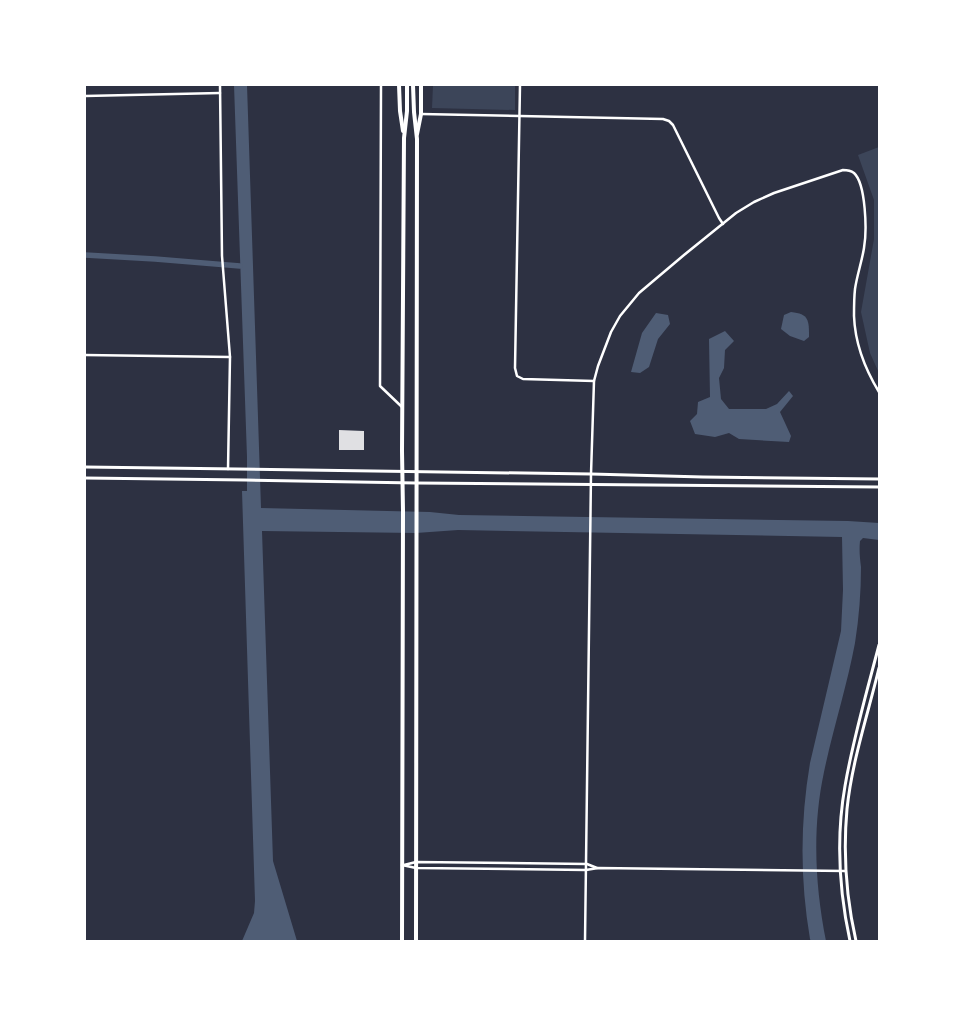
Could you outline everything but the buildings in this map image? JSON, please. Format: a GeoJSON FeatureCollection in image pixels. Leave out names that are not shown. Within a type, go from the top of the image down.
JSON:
{"type":"FeatureCollection","features":[{"type":"Feature","properties":{"kind":"main road"},"geometry":{"type":"LineString","coordinates":[[399,85],[404,138]]}},
{"type":"Feature","properties":{"kind":"main road"},"geometry":{"type":"LineString","coordinates":[[402,941],[402,408],[404,138],[407,85]]}},
{"type":"Feature","properties":{"kind":"main road"},"geometry":{"type":"LineString","coordinates":[[414,85],[416,139],[416,941]]}},
{"type":"Feature","properties":{"kind":"main road"},"geometry":{"type":"LineString","coordinates":[[416,139],[421,114],[421,85]]}},
{"type":"Feature","properties":{"kind":"main road"},"geometry":{"type":"LineString","coordinates":[[85,467],[879,479]]}},
{"type":"Feature","properties":{"kind":"main road"},"geometry":{"type":"LineString","coordinates":[[85,478],[879,487]]}},
{"type":"Feature","properties":{"kind":"main road"},"geometry":{"type":"LineString","coordinates":[[850,941],[845,920],[840,871],[840,832],[845,786],[879,645]]}},
{"type":"Feature","properties":{"kind":"main road"},"geometry":{"type":"LineString","coordinates":[[856,941],[851,920],[845,871],[847,808],[856,758],[879,668]]}},
{"type":"Feature","properties":{"kind":"street"},"geometry":{"type":"LineString","coordinates":[[220,85],[222,256],[230,357],[228,469]]}},
{"type":"Feature","properties":{"kind":"street"},"geometry":{"type":"LineString","coordinates":[[381,85],[380,386],[402,408]]}},
{"type":"Feature","properties":{"kind":"street"},"geometry":{"type":"LineString","coordinates":[[520,85],[514,368],[517,376],[523,379],[594,381]]}},
{"type":"Feature","properties":{"kind":"street"},"geometry":{"type":"LineString","coordinates":[[85,96],[220,92]]}},
{"type":"Feature","properties":{"kind":"street"},"geometry":{"type":"LineString","coordinates":[[421,114],[663,118],[673,125],[723,224]]}},
{"type":"Feature","properties":{"kind":"street"},"geometry":{"type":"LineString","coordinates":[[585,941],[591,474],[594,381],[611,332],[620,316],[639,293],[736,213],[754,202],[783,190],[843,170],[852,171],[858,179],[865,209],[865,240],[854,296],[855,330],[863,360],[879,392]]}},
{"type":"Feature","properties":{"kind":"street"},"geometry":{"type":"LineString","coordinates":[[85,355],[230,357]]}},
{"type":"Feature","properties":{"kind":"street"},"geometry":{"type":"LineString","coordinates":[[402,865],[416,862],[586,864],[598,868]]}},
{"type":"Feature","properties":{"kind":"street"},"geometry":{"type":"LineString","coordinates":[[402,865],[416,868],[845,871]]}},
{"type":"Feature","properties":{"kind":"shaded area"},"geometry":{"type":"Polygon","coordinates":[[[234,85],[247,85],[261,508],[430,512],[459,515],[879,523],[879,540],[863,538],[860,541],[861,586],[855,643],[820,793],[816,856],[819,899],[826,941],[811,941],[810,939],[804,895],[802,851],[804,807],[810,763],[841,631],[843,590],[842,537],[458,530],[416,533],[262,531],[273,861],[297,941],[242,941],[254,913],[255,901],[242,491],[247,491],[247,457],[234,85]]]}},
{"type":"Feature","properties":{"kind":"shaded area"},"geometry":{"type":"Polygon","coordinates":[[[433,85],[515,85],[515,110],[432,108],[433,85]]]}},
{"type":"Feature","properties":{"kind":"shaded area"},"geometry":{"type":"Polygon","coordinates":[[[879,147],[879,373],[870,353],[861,312],[874,239],[874,200],[858,155],[879,147]]]}},
{"type":"Feature","properties":{"kind":"shaded area"},"geometry":{"type":"Polygon","coordinates":[[[791,312],[801,314],[807,319],[809,337],[804,341],[790,336],[781,329],[784,315],[791,312]]]}},
{"type":"Feature","properties":{"kind":"shaded area"},"geometry":{"type":"Polygon","coordinates":[[[656,313],[668,315],[670,324],[658,339],[649,367],[640,373],[631,372],[642,333],[656,313]]]}},
{"type":"Feature","properties":{"kind":"shaded area"},"geometry":{"type":"Polygon","coordinates":[[[725,331],[734,341],[725,350],[724,368],[719,378],[721,399],[729,409],[766,409],[777,404],[789,391],[793,396],[780,412],[791,436],[789,442],[739,439],[729,433],[715,437],[695,434],[690,421],[697,414],[698,402],[710,397],[709,339],[725,331]]]}},
{"type":"Feature","properties":{"kind":"waterway"},"geometry":{"type":"LineString","coordinates":[[85,255],[240,266]]}}]}
